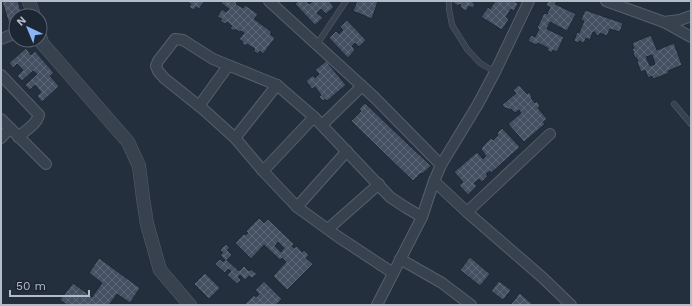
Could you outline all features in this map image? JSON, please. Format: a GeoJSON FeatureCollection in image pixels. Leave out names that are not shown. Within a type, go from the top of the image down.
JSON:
{"type":"FeatureCollection","features":[{"type":"Feature","properties":{"kind":"street"},"geometry":{"type":"LineString","coordinates":[[269,1],[374,97],[441,166]]}},
{"type":"Feature","properties":{"kind":"street"},"geometry":{"type":"LineString","coordinates":[[377,305],[422,217],[434,181],[441,166],[478,104],[529,1]]}},
{"type":"Feature","properties":{"kind":"street"},"geometry":{"type":"LineString","coordinates":[[606,1],[664,22],[691,37]]}},
{"type":"Feature","properties":{"kind":"street"},"geometry":{"type":"LineString","coordinates":[[664,22],[680,20],[691,16]]}},
{"type":"Feature","properties":{"kind":"street"},"geometry":{"type":"LineString","coordinates":[[393,273],[297,207],[263,171],[235,138],[199,106],[164,78],[156,66],[158,61],[176,39],[183,40],[213,59],[277,84],[322,125],[390,197],[422,217]]}},
{"type":"Feature","properties":{"kind":"street"},"geometry":{"type":"LineString","coordinates":[[46,48],[128,142],[139,166],[147,224],[160,270],[190,305]]}},
{"type":"Feature","properties":{"kind":"street"},"geometry":{"type":"LineString","coordinates":[[199,106],[228,66]]}},
{"type":"Feature","properties":{"kind":"street"},"geometry":{"type":"LineString","coordinates":[[1,75],[39,115],[38,119],[18,137]]}},
{"type":"Feature","properties":{"kind":"street"},"geometry":{"type":"LineString","coordinates":[[235,138],[277,84]]}},
{"type":"Feature","properties":{"kind":"street"},"geometry":{"type":"LineString","coordinates":[[322,125],[362,86]]}},
{"type":"Feature","properties":{"kind":"street"},"geometry":{"type":"LineString","coordinates":[[263,171],[314,117]]}},
{"type":"Feature","properties":{"kind":"street"},"geometry":{"type":"LineString","coordinates":[[1,119],[46,164]]}},
{"type":"Feature","properties":{"kind":"street"},"geometry":{"type":"LineString","coordinates":[[1,138],[10,128]]}},
{"type":"Feature","properties":{"kind":"street"},"geometry":{"type":"LineString","coordinates":[[467,212],[550,134]]}},
{"type":"Feature","properties":{"kind":"street"},"geometry":{"type":"LineString","coordinates":[[297,207],[347,151]]}},
{"type":"Feature","properties":{"kind":"street"},"geometry":{"type":"LineString","coordinates":[[434,181],[467,212],[543,278],[571,305]]}},
{"type":"Feature","properties":{"kind":"street"},"geometry":{"type":"LineString","coordinates":[[328,229],[379,184]]}},
{"type":"Feature","properties":{"kind":"street"},"geometry":{"type":"LineString","coordinates":[[400,259],[442,284],[471,305]]}},
{"type":"Feature","properties":{"kind":"lane"},"geometry":{"type":"LineString","coordinates":[[317,44],[346,1]]}},
{"type":"Feature","properties":{"kind":"lane"},"geometry":{"type":"LineString","coordinates":[[449,1],[452,25],[467,49],[480,64],[495,72]]}},
{"type":"Feature","properties":{"kind":"lane"},"geometry":{"type":"LineString","coordinates":[[674,104],[691,124]]}},
{"type":"Feature","properties":{"kind":"building"},"geometry":{"type":"Polygon","coordinates":[[[2,1],[18,1],[20,8],[8,8],[8,20],[2,1]]]}},
{"type":"Feature","properties":{"kind":"building"},"geometry":{"type":"Polygon","coordinates":[[[186,1],[204,2],[199,9],[196,7],[194,10],[189,7],[191,4],[186,1]]]}},
{"type":"Feature","properties":{"kind":"building"},"geometry":{"type":"Polygon","coordinates":[[[222,1],[238,1],[236,4],[243,8],[245,5],[258,14],[254,19],[272,32],[270,34],[275,38],[263,54],[260,51],[258,54],[253,51],[255,49],[242,43],[243,42],[239,39],[244,33],[235,29],[234,31],[230,28],[232,26],[227,22],[225,24],[220,21],[222,19],[217,17],[222,9],[226,12],[229,9],[221,3],[222,1]]]}},
{"type":"Feature","properties":{"kind":"building"},"geometry":{"type":"Polygon","coordinates":[[[298,1],[306,1],[309,4],[313,1],[329,1],[334,7],[326,14],[321,9],[317,13],[323,18],[315,25],[295,4],[298,1]]]}},
{"type":"Feature","properties":{"kind":"building"},"geometry":{"type":"Polygon","coordinates":[[[357,1],[378,1],[372,19],[353,11],[357,1]]]}},
{"type":"Feature","properties":{"kind":"building"},"geometry":{"type":"Polygon","coordinates":[[[451,1],[474,1],[473,3],[475,4],[473,8],[469,6],[466,11],[460,7],[460,4],[458,6],[451,1]]]}},
{"type":"Feature","properties":{"kind":"building"},"geometry":{"type":"Polygon","coordinates":[[[495,1],[516,1],[515,2],[518,4],[514,11],[511,9],[506,17],[509,19],[502,30],[481,17],[488,7],[490,9],[495,1]]]}},
{"type":"Feature","properties":{"kind":"building"},"geometry":{"type":"Polygon","coordinates":[[[548,1],[557,2],[555,4],[576,14],[567,31],[550,22],[547,29],[564,37],[557,52],[553,50],[552,53],[547,50],[548,48],[538,43],[536,45],[528,41],[531,35],[535,37],[539,29],[537,28],[544,13],[547,14],[550,7],[546,6],[548,1]]]}},
{"type":"Feature","properties":{"kind":"building"},"geometry":{"type":"Polygon","coordinates":[[[585,10],[623,23],[620,32],[610,29],[607,36],[600,33],[599,36],[593,32],[590,40],[586,38],[584,43],[574,41],[577,32],[579,33],[584,21],[581,20],[585,10]]]}},
{"type":"Feature","properties":{"kind":"building"},"geometry":{"type":"Polygon","coordinates":[[[347,20],[366,40],[359,47],[355,43],[352,46],[355,50],[348,58],[329,38],[336,31],[339,34],[343,30],[340,27],[347,20]]]}},
{"type":"Feature","properties":{"kind":"building"},"geometry":{"type":"Polygon","coordinates":[[[651,35],[657,50],[674,43],[682,65],[668,71],[669,73],[653,79],[652,76],[648,78],[645,70],[641,72],[637,62],[638,61],[633,53],[632,49],[634,48],[632,43],[651,35]],[[652,55],[646,57],[650,66],[655,64],[652,55]]]}},
{"type":"Feature","properties":{"kind":"building"},"geometry":{"type":"Polygon","coordinates":[[[26,48],[31,55],[35,51],[54,73],[50,76],[59,86],[42,102],[37,96],[41,92],[35,85],[30,90],[25,85],[37,74],[33,71],[22,81],[17,76],[23,70],[17,64],[13,68],[9,63],[26,48]]]}},
{"type":"Feature","properties":{"kind":"building"},"geometry":{"type":"Polygon","coordinates":[[[326,61],[346,85],[327,101],[325,99],[323,101],[319,97],[321,95],[315,87],[312,89],[306,81],[313,75],[315,78],[319,74],[315,70],[326,61]]]}},
{"type":"Feature","properties":{"kind":"building"},"geometry":{"type":"Polygon","coordinates":[[[519,85],[527,94],[529,92],[535,103],[536,101],[540,105],[538,108],[547,119],[543,122],[545,124],[524,142],[508,124],[521,113],[519,110],[515,113],[511,109],[506,109],[502,105],[516,93],[513,90],[519,85]]]}},
{"type":"Feature","properties":{"kind":"building"},"geometry":{"type":"Polygon","coordinates":[[[365,103],[431,166],[413,181],[351,121],[361,111],[359,109],[365,103]]]}},
{"type":"Feature","properties":{"kind":"building"},"geometry":{"type":"Polygon","coordinates":[[[502,128],[520,147],[491,173],[490,171],[486,174],[488,176],[482,182],[479,179],[474,183],[477,186],[468,195],[459,185],[463,182],[454,172],[477,152],[483,159],[486,156],[481,149],[482,147],[491,138],[493,140],[502,128]]]}},
{"type":"Feature","properties":{"kind":"building"},"geometry":{"type":"Polygon","coordinates":[[[259,218],[264,223],[268,219],[294,244],[292,246],[294,248],[297,246],[302,252],[304,250],[309,255],[306,258],[313,264],[287,290],[273,276],[286,262],[282,258],[280,260],[264,245],[251,259],[235,243],[244,234],[245,235],[248,233],[246,231],[259,218]],[[278,242],[275,246],[281,252],[284,248],[278,242]]]}},
{"type":"Feature","properties":{"kind":"building"},"geometry":{"type":"Polygon","coordinates":[[[226,244],[230,248],[227,250],[232,255],[227,260],[239,271],[244,266],[249,271],[251,269],[257,274],[252,278],[249,276],[245,280],[240,275],[238,277],[241,280],[237,284],[227,275],[231,271],[228,269],[225,273],[215,264],[220,259],[223,262],[225,260],[220,255],[223,253],[220,250],[226,244]]]}},
{"type":"Feature","properties":{"kind":"building"},"geometry":{"type":"Polygon","coordinates":[[[470,257],[490,274],[480,286],[460,270],[470,257]]]}},
{"type":"Feature","properties":{"kind":"building"},"geometry":{"type":"Polygon","coordinates":[[[99,258],[140,288],[130,303],[117,294],[109,305],[67,305],[60,300],[73,283],[92,297],[102,283],[89,273],[99,258]]]}},
{"type":"Feature","properties":{"kind":"building"},"geometry":{"type":"Polygon","coordinates":[[[205,273],[220,288],[209,299],[194,284],[205,273]]]}},
{"type":"Feature","properties":{"kind":"building"},"geometry":{"type":"Polygon","coordinates":[[[264,281],[282,299],[276,305],[244,305],[254,295],[256,297],[259,294],[255,290],[264,281]]]}},
{"type":"Feature","properties":{"kind":"building"},"geometry":{"type":"Polygon","coordinates":[[[499,281],[511,290],[503,300],[491,291],[499,281]]]}},
{"type":"Feature","properties":{"kind":"building"},"geometry":{"type":"Polygon","coordinates":[[[520,293],[533,305],[512,305],[511,304],[520,293]]]}}]}
